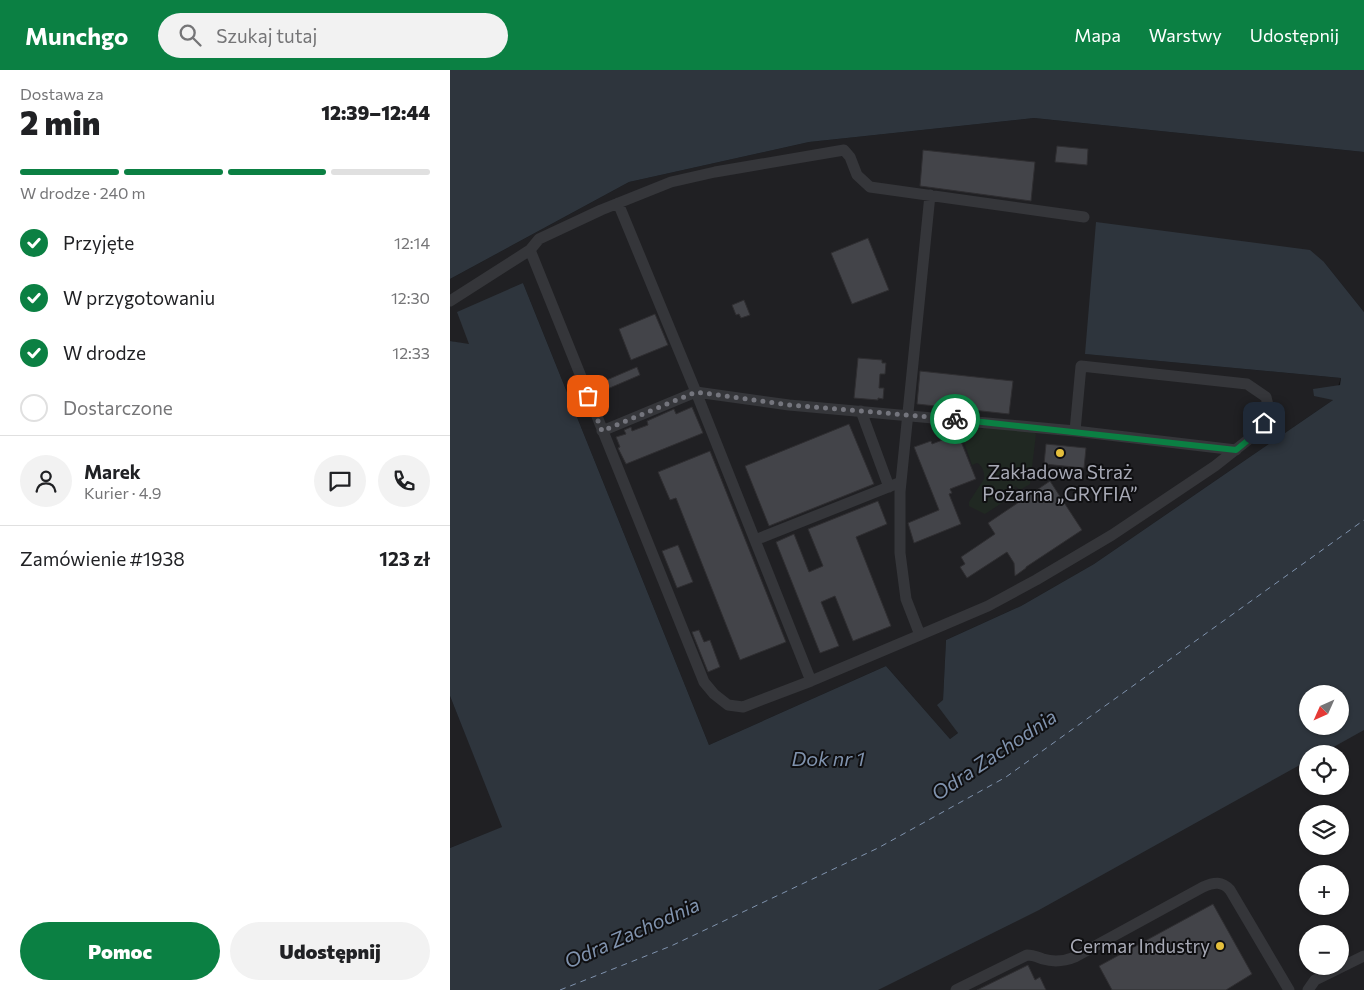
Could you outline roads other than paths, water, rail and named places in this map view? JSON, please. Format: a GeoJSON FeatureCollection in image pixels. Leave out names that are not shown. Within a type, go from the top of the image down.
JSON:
{"type":"FeatureCollection","features":[{"type":"Feature","properties":{"kind":"lane"},"geometry":{"type":"LineString","coordinates":[[450,300],[530,250],[539,239],[618,203],[671,182],[844,150],[850,157],[857,176],[870,187],[1084,216]]}},
{"type":"Feature","properties":{"kind":"lane"},"geometry":{"type":"LineString","coordinates":[[920,635],[906,599],[900,553],[901,482],[930,195]]}},
{"type":"Feature","properties":{"kind":"lane"},"geometry":{"type":"LineString","coordinates":[[618,203],[696,392],[811,682]]}},
{"type":"Feature","properties":{"kind":"lane"},"geometry":{"type":"LineString","coordinates":[[530,250],[704,682],[714,694],[728,705],[743,707],[811,682],[988,606],[1112,535],[1215,466],[1258,432],[1270,414],[1266,397],[1247,384],[1082,366],[1075,431]]}},
{"type":"Feature","properties":{"kind":"lane"},"geometry":{"type":"LineString","coordinates":[[602,431],[696,392],[789,405],[908,414],[1236,450]]}},
{"type":"Feature","properties":{"kind":"lane"},"geometry":{"type":"LineString","coordinates":[[861,411],[889,487]]}},
{"type":"Feature","properties":{"kind":"lane"},"geometry":{"type":"LineString","coordinates":[[755,540],[901,482]]}},
{"type":"Feature","properties":{"kind":"lane"},"geometry":{"type":"LineString","coordinates":[[956,990],[1027,956],[1032,955],[1052,960],[1064,960],[1075,957],[1203,887],[1218,883],[1224,884],[1230,890],[1289,990]]}},
{"type":"Feature","properties":{"kind":"lane"},"geometry":{"type":"LineString","coordinates":[[1308,990],[1316,980],[1364,956]]}},
{"type":"Feature","properties":{"kind":"water"},"geometry":{"type":"Polygon","coordinates":[[[450,70],[1364,70],[1364,152],[1034,118],[809,142],[629,182],[450,279],[450,70]]]}},
{"type":"Feature","properties":{"kind":"water"},"geometry":{"type":"Polygon","coordinates":[[[1096,222],[1310,250],[1324,262],[1364,312],[1364,730],[1337,745],[1299,745],[1299,765],[1039,910],[878,990],[450,990],[450,848],[502,827],[450,696],[450,341],[469,344],[457,312],[523,283],[709,745],[886,666],[950,739],[958,733],[937,705],[943,700],[946,640],[1021,606],[1094,564],[1333,400],[1314,396],[1313,389],[1340,385],[1341,378],[1085,354],[1096,222]]]}},
{"type":"Feature","properties":{"kind":"place","name":"Zakładowa Straż Pożarna „GRYFIA”"},"geometry":{"type":"Point","coordinates":[1060,453]}},
{"type":"Feature","properties":{"kind":"place","name":"Cermar Industry"},"geometry":{"type":"Point","coordinates":[1220,946]}},
{"type":"Feature","properties":{"kind":"water label","name":"Odra Zachodnia"},"geometry":{"type":"Point","coordinates":[994,755]}},
{"type":"Feature","properties":{"kind":"water label","name":"Dok nr 1"},"geometry":{"type":"Point","coordinates":[828,759]}},
{"type":"Feature","properties":{"kind":"water label","name":"Odra Zachodnia"},"geometry":{"type":"Point","coordinates":[632,933]}}]}
